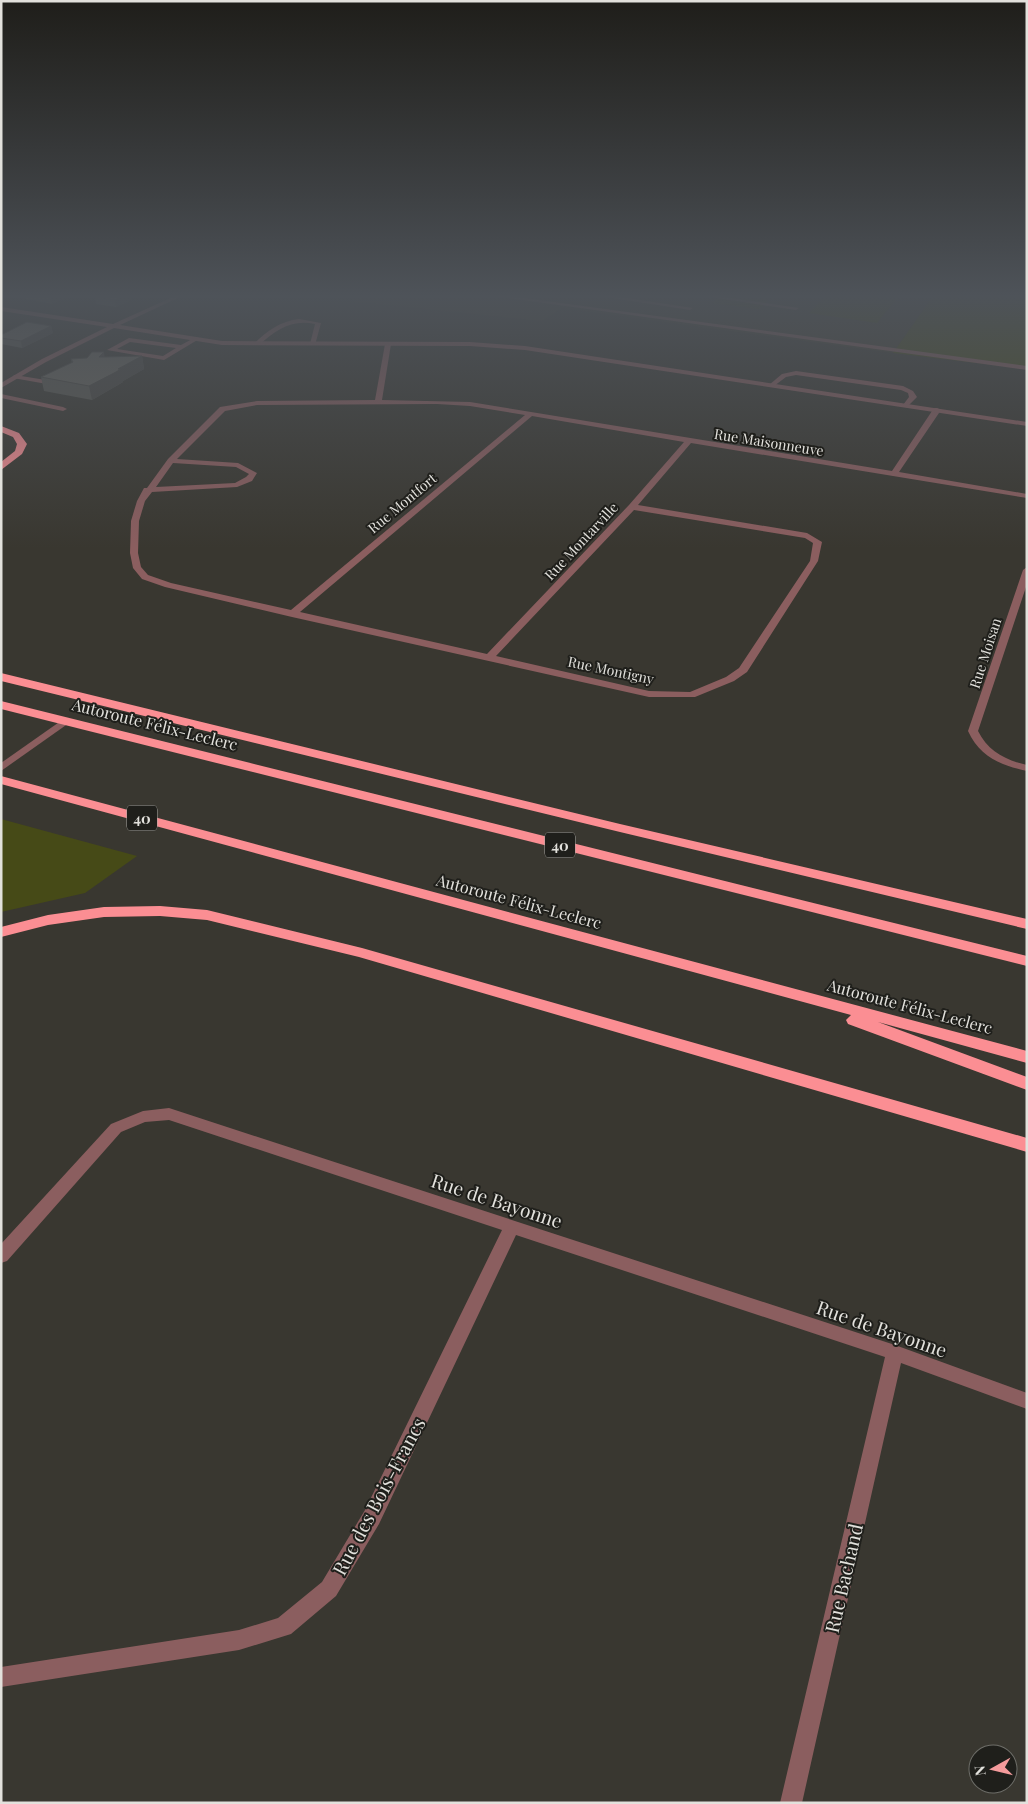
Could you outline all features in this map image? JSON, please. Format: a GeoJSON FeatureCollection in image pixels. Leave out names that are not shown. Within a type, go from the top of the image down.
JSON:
{"type":"FeatureCollection","features":[{"type":"Feature","properties":{"kind":"highway"},"geometry":{"type":"LineString","coordinates":[[1,429],[16,435],[22,444],[19,452],[1,466]]}},
{"type":"Feature","properties":{"kind":"highway"},"geometry":{"type":"LineString","coordinates":[[1,677],[620,828],[1027,924]]}},
{"type":"Feature","properties":{"kind":"highway","name":"Autoroute Félix-Leclerc"},"geometry":{"type":"LineString","coordinates":[[1,705],[1027,960]]}},
{"type":"Feature","properties":{"kind":"highway","name":"Autoroute Félix-Leclerc"},"geometry":{"type":"LineString","coordinates":[[1,780],[1027,1057]]}},
{"type":"Feature","properties":{"kind":"highway"},"geometry":{"type":"LineString","coordinates":[[1,932],[78,914],[135,910],[184,912],[227,919],[362,953],[1027,1145]]}},
{"type":"Feature","properties":{"kind":"highway"},"geometry":{"type":"LineString","coordinates":[[768,988],[1027,1084]]}},
{"type":"Feature","properties":{"kind":"street"},"geometry":{"type":"LineString","coordinates":[[34,380],[58,384]]}},
{"type":"Feature","properties":{"kind":"street"},"geometry":{"type":"LineString","coordinates":[[378,402],[382,380]]}},
{"type":"Feature","properties":{"kind":"street"},"geometry":{"type":"LineString","coordinates":[[739,380],[1027,424]]}},
{"type":"Feature","properties":{"kind":"street"},"geometry":{"type":"LineString","coordinates":[[772,385],[778,380]]}},
{"type":"Feature","properties":{"kind":"street"},"geometry":{"type":"LineString","coordinates":[[850,380],[903,388],[912,392],[913,397],[907,405]]}},
{"type":"Feature","properties":{"kind":"street"},"geometry":{"type":"LineString","coordinates":[[1,396],[63,409]]}},
{"type":"Feature","properties":{"kind":"street","name":"Rue Maisonneuve"},"geometry":{"type":"LineString","coordinates":[[168,585],[145,577],[137,568],[134,553],[135,521],[141,501],[147,490],[171,461],[223,409],[257,403],[454,403],[1027,496]]}},
{"type":"Feature","properties":{"kind":"street"},"geometry":{"type":"LineString","coordinates":[[893,475],[937,410]]}},
{"type":"Feature","properties":{"kind":"street","name":"Rue Montfort"},"geometry":{"type":"LineString","coordinates":[[292,614],[531,414]]}},
{"type":"Feature","properties":{"kind":"street","name":"Rue Montarville"},"geometry":{"type":"LineString","coordinates":[[489,658],[632,507],[689,441]]}},
{"type":"Feature","properties":{"kind":"street"},"geometry":{"type":"LineString","coordinates":[[147,490],[237,485],[248,479],[253,473],[238,465],[171,461]]}},
{"type":"Feature","properties":{"kind":"street","name":"Rue Montigny"},"geometry":{"type":"LineString","coordinates":[[168,585],[649,694],[691,695],[730,679],[743,670],[814,561],[818,542],[807,536],[632,507]]}},
{"type":"Feature","properties":{"kind":"street","name":"Rue Moisan"},"geometry":{"type":"LineString","coordinates":[[1026,575],[973,731],[978,743],[991,755],[1014,765],[1027,768]]}},
{"type":"Feature","properties":{"kind":"street"},"geometry":{"type":"LineString","coordinates":[[1,768],[65,721]]}},
{"type":"Feature","properties":{"kind":"street","name":"Rue de Bayonne"},"geometry":{"type":"LineString","coordinates":[[1,1256],[116,1128],[143,1117],[169,1114],[895,1353],[1027,1401]]}},
{"type":"Feature","properties":{"kind":"street","name":"Rue des Bois-Francs"},"geometry":{"type":"LineString","coordinates":[[1,1677],[239,1640],[284,1627],[329,1589],[372,1517],[512,1226]]}},
{"type":"Feature","properties":{"kind":"street","name":"Rue Bachand"},"geometry":{"type":"LineString","coordinates":[[791,1803],[895,1353]]}},
{"type":"Feature","properties":{"kind":"green space"},"geometry":{"type":"Polygon","coordinates":[[[1,819],[137,856],[85,893],[1,912],[1,819]]]}},
{"type":"Feature","properties":{"kind":"building"},"geometry":{"type":"Polygon","coordinates":[[[58,380],[100,380],[89,386],[58,380]]]}}]}
